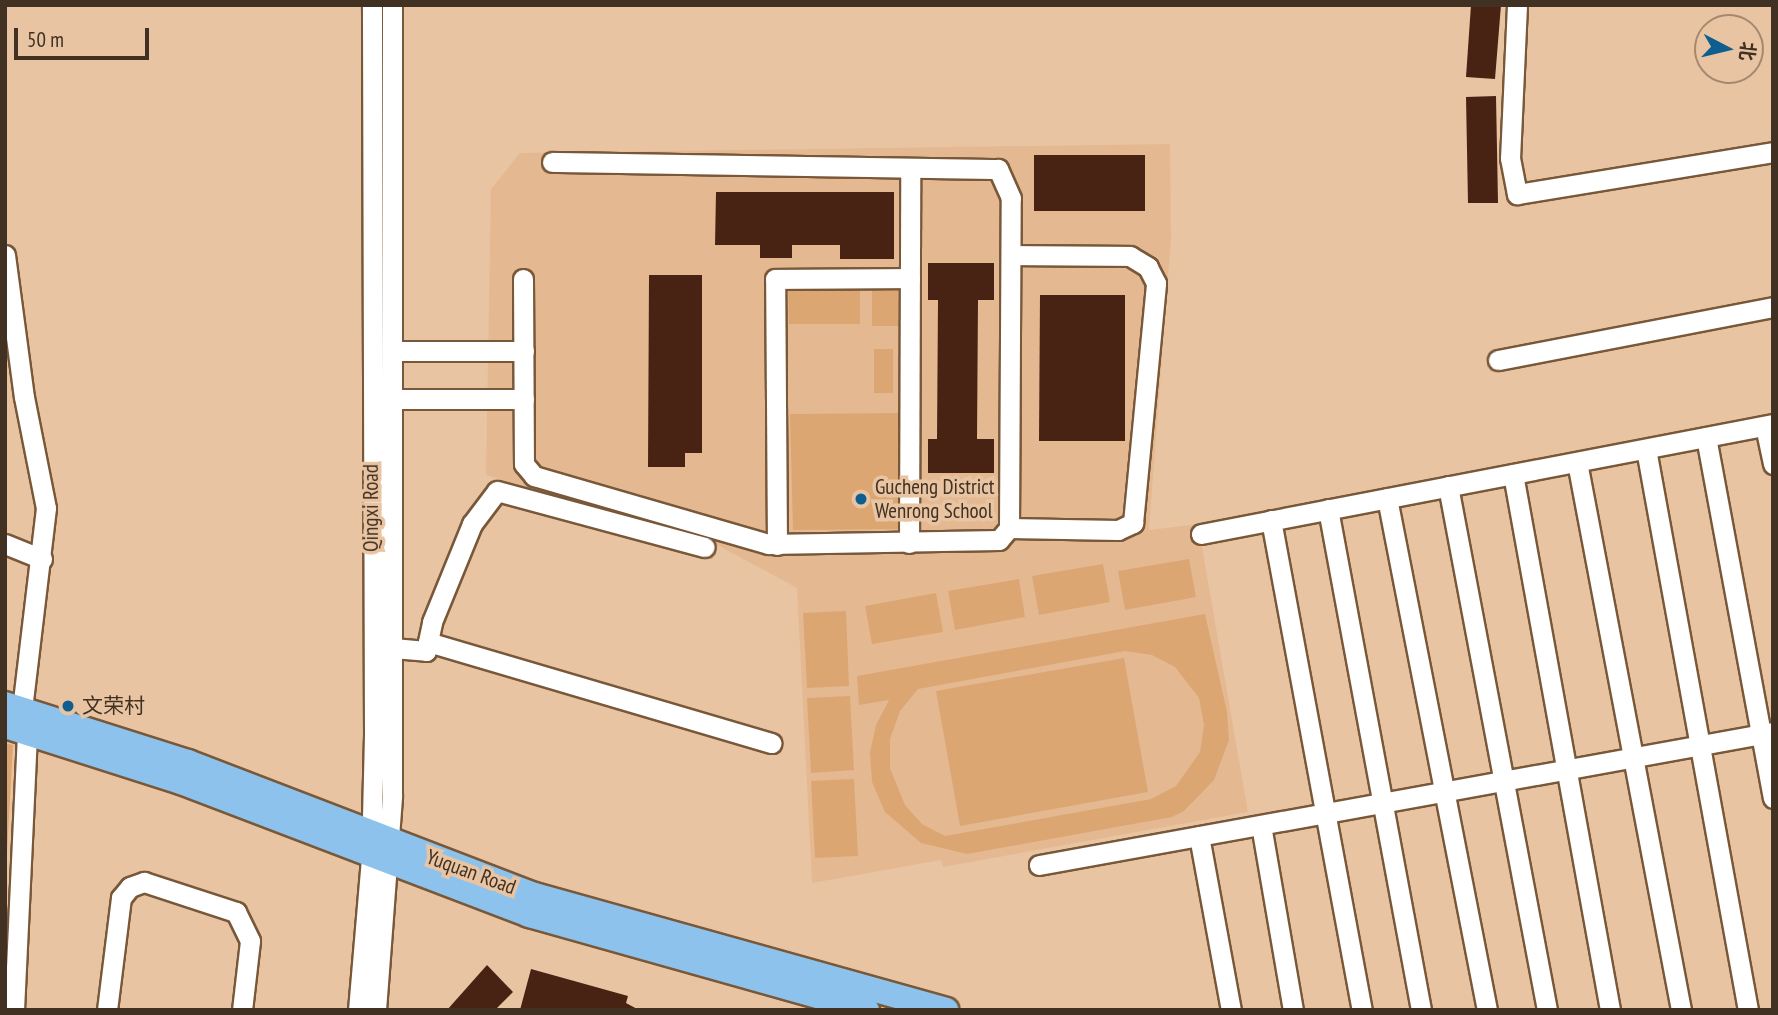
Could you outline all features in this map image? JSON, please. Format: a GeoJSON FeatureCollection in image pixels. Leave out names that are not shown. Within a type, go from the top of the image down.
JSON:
{"type":"FeatureCollection","features":[{"type":"Feature","properties":{"kind":"main road","name":"Yuquan Road"},"geometry":{"type":"LineString","coordinates":[[15,718],[181,782],[381,850],[613,920],[946,1010]]}},
{"type":"Feature","properties":{"kind":"main road","name":"Yuquan Road"},"geometry":{"type":"LineString","coordinates":[[381,850],[607,940],[867,1010]]}},
{"type":"Feature","properties":{"kind":"street","name":"Qingxi Road"},"geometry":{"type":"LineString","coordinates":[[358,1010],[381,850],[372,5]]}},
{"type":"Feature","properties":{"kind":"street","name":"Qingxi Road"},"geometry":{"type":"LineString","coordinates":[[376,1010],[381,850],[393,648],[392,5]]}},
{"type":"Feature","properties":{"kind":"street"},"geometry":{"type":"LineString","coordinates":[[1517,5],[1510,158],[1517,194],[1773,152]]}},
{"type":"Feature","properties":{"kind":"street"},"geometry":{"type":"LineString","coordinates":[[523,279],[524,464],[534,476],[777,545],[999,540],[1009,528],[1010,189],[998,169],[552,162]]}},
{"type":"Feature","properties":{"kind":"street"},"geometry":{"type":"LineString","coordinates":[[909,543],[910,168]]}},
{"type":"Feature","properties":{"kind":"street"},"geometry":{"type":"LineString","coordinates":[[5,255],[24,397],[46,497],[42,559],[15,718],[14,1010]]}},
{"type":"Feature","properties":{"kind":"street"},"geometry":{"type":"LineString","coordinates":[[1009,528],[1118,530],[1133,523],[1156,283],[1148,267],[1130,256],[1011,256]]}},
{"type":"Feature","properties":{"kind":"street"},"geometry":{"type":"LineString","coordinates":[[777,545],[775,279],[910,278]]}},
{"type":"Feature","properties":{"kind":"street"},"geometry":{"type":"LineString","coordinates":[[1499,359],[1773,307]]}},
{"type":"Feature","properties":{"kind":"street"},"geometry":{"type":"LineString","coordinates":[[393,351],[524,351]]}},
{"type":"Feature","properties":{"kind":"street"},"geometry":{"type":"LineString","coordinates":[[393,399],[524,398]]}},
{"type":"Feature","properties":{"kind":"street"},"geometry":{"type":"LineString","coordinates":[[1201,534],[1769,425],[1773,464]]}},
{"type":"Feature","properties":{"kind":"street"},"geometry":{"type":"LineString","coordinates":[[1706,437],[1767,733],[1773,798]]}},
{"type":"Feature","properties":{"kind":"street"},"geometry":{"type":"LineString","coordinates":[[1646,449],[1748,1010]]}},
{"type":"Feature","properties":{"kind":"street"},"geometry":{"type":"LineString","coordinates":[[1577,462],[1681,1010]]}},
{"type":"Feature","properties":{"kind":"street"},"geometry":{"type":"LineString","coordinates":[[1513,474],[1610,1010]]}},
{"type":"Feature","properties":{"kind":"street"},"geometry":{"type":"LineString","coordinates":[[1448,486],[1547,1010]]}},
{"type":"Feature","properties":{"kind":"street"},"geometry":{"type":"LineString","coordinates":[[393,648],[426,651],[472,524],[496,491],[705,547]]}},
{"type":"Feature","properties":{"kind":"street"},"geometry":{"type":"LineString","coordinates":[[1387,498],[1487,1010]]}},
{"type":"Feature","properties":{"kind":"street"},"geometry":{"type":"LineString","coordinates":[[1328,509],[1421,1010]]}},
{"type":"Feature","properties":{"kind":"street"},"geometry":{"type":"LineString","coordinates":[[1271,520],[1362,1010]]}},
{"type":"Feature","properties":{"kind":"street"},"geometry":{"type":"LineString","coordinates":[[5,544],[42,559]]}},
{"type":"Feature","properties":{"kind":"street"},"geometry":{"type":"LineString","coordinates":[[428,642],[771,743]]}},
{"type":"Feature","properties":{"kind":"street"},"geometry":{"type":"LineString","coordinates":[[1039,865],[1767,733]]}},
{"type":"Feature","properties":{"kind":"street"},"geometry":{"type":"LineString","coordinates":[[1261,825],[1293,1010]]}},
{"type":"Feature","properties":{"kind":"street"},"geometry":{"type":"LineString","coordinates":[[1199,836],[1231,1010]]}},
{"type":"Feature","properties":{"kind":"street"},"geometry":{"type":"LineString","coordinates":[[107,1010],[121,898],[130,887],[144,882],[236,912],[250,941],[242,1010]]}},
{"type":"Feature","properties":{"kind":"shaded area","name":"Gucheng District Wenrong School"},"geometry":{"type":"Polygon","coordinates":[[[1170,144],[1171,238],[1149,530],[1198,524],[1248,812],[943,867],[941,860],[812,883],[797,588],[708,540],[486,475],[491,189],[520,153],[1170,144]]]}},
{"type":"Feature","properties":{"kind":"shaded area"},"geometry":{"type":"Polygon","coordinates":[[[872,283],[903,283],[903,326],[872,326],[872,283]]]}},
{"type":"Feature","properties":{"kind":"shaded area"},"geometry":{"type":"Polygon","coordinates":[[[788,285],[860,285],[860,324],[789,324],[788,285]]]}},
{"type":"Feature","properties":{"kind":"shaded area"},"geometry":{"type":"Polygon","coordinates":[[[874,349],[893,349],[893,393],[874,393],[874,349]]]}},
{"type":"Feature","properties":{"kind":"shaded area"},"geometry":{"type":"Polygon","coordinates":[[[903,413],[901,529],[793,530],[790,414],[903,413]]]}},
{"type":"Feature","properties":{"kind":"shaded area"},"geometry":{"type":"Polygon","coordinates":[[[1189,559],[1196,597],[1125,610],[1118,571],[1189,559]]]}},
{"type":"Feature","properties":{"kind":"shaded area"},"geometry":{"type":"Polygon","coordinates":[[[1103,564],[1110,602],[1039,615],[1032,576],[1103,564]]]}},
{"type":"Feature","properties":{"kind":"shaded area"},"geometry":{"type":"Polygon","coordinates":[[[1019,579],[1025,617],[955,630],[948,591],[1019,579]]]}},
{"type":"Feature","properties":{"kind":"shaded area"},"geometry":{"type":"Polygon","coordinates":[[[936,593],[943,632],[872,644],[865,606],[936,593]]]}},
{"type":"Feature","properties":{"kind":"shaded area"},"geometry":{"type":"Polygon","coordinates":[[[846,611],[849,686],[807,688],[803,613],[846,611]]]}},
{"type":"Feature","properties":{"kind":"shaded area"},"geometry":{"type":"Polygon","coordinates":[[[1205,614],[1227,712],[1229,740],[1214,780],[1184,811],[1172,817],[967,854],[921,843],[885,812],[872,782],[870,752],[876,725],[889,700],[859,705],[857,676],[1205,614]],[[1125,651],[918,689],[900,711],[890,739],[890,768],[905,805],[922,824],[945,836],[1151,799],[1176,786],[1200,752],[1204,725],[1199,698],[1175,667],[1152,655],[1125,651]]]}},
{"type":"Feature","properties":{"kind":"shaded area"},"geometry":{"type":"Polygon","coordinates":[[[1124,658],[1148,792],[960,826],[936,691],[1124,658]]]}},
{"type":"Feature","properties":{"kind":"shaded area"},"geometry":{"type":"Polygon","coordinates":[[[850,696],[854,770],[811,773],[807,698],[850,696]]]}},
{"type":"Feature","properties":{"kind":"shaded area"},"geometry":{"type":"Polygon","coordinates":[[[5,743],[13,745],[5,888],[5,743]]]}},
{"type":"Feature","properties":{"kind":"shaded area"},"geometry":{"type":"Polygon","coordinates":[[[854,779],[858,856],[815,858],[811,781],[854,779]]]}},
{"type":"Feature","properties":{"kind":"building"},"geometry":{"type":"Polygon","coordinates":[[[1471,5],[1501,5],[1495,79],[1466,77],[1471,5]]]}},
{"type":"Feature","properties":{"kind":"building"},"geometry":{"type":"Polygon","coordinates":[[[1496,96],[1498,203],[1468,203],[1466,97],[1496,96]]]}},
{"type":"Feature","properties":{"kind":"building"},"geometry":{"type":"Polygon","coordinates":[[[1034,155],[1145,155],[1145,211],[1034,211],[1034,155]]]}},
{"type":"Feature","properties":{"kind":"building"},"geometry":{"type":"Polygon","coordinates":[[[716,192],[894,192],[894,259],[840,259],[840,245],[792,245],[792,258],[760,258],[760,245],[715,245],[716,192]]]}},
{"type":"Feature","properties":{"kind":"building"},"geometry":{"type":"Polygon","coordinates":[[[928,263],[994,263],[994,300],[978,300],[977,439],[994,439],[994,473],[928,473],[928,439],[937,439],[938,300],[928,300],[928,263]]]}},
{"type":"Feature","properties":{"kind":"building"},"geometry":{"type":"Polygon","coordinates":[[[649,275],[702,275],[702,453],[685,453],[685,467],[648,467],[649,275]]]}},
{"type":"Feature","properties":{"kind":"building"},"geometry":{"type":"Polygon","coordinates":[[[1040,295],[1125,295],[1125,441],[1039,441],[1040,295]]]}},
{"type":"Feature","properties":{"kind":"building"},"geometry":{"type":"Polygon","coordinates":[[[487,965],[513,992],[495,1010],[447,1010],[487,965]]]}},
{"type":"Feature","properties":{"kind":"building"},"geometry":{"type":"Polygon","coordinates":[[[531,969],[628,996],[626,1003],[639,1010],[520,1010],[531,969]]]}},
{"type":"Feature","properties":{"kind":"place","name":"Gucheng District Wenrong School"},"geometry":{"type":"Point","coordinates":[861,499]}},
{"type":"Feature","properties":{"kind":"place","name":"文荣村"},"geometry":{"type":"Point","coordinates":[68,706]}}]}
